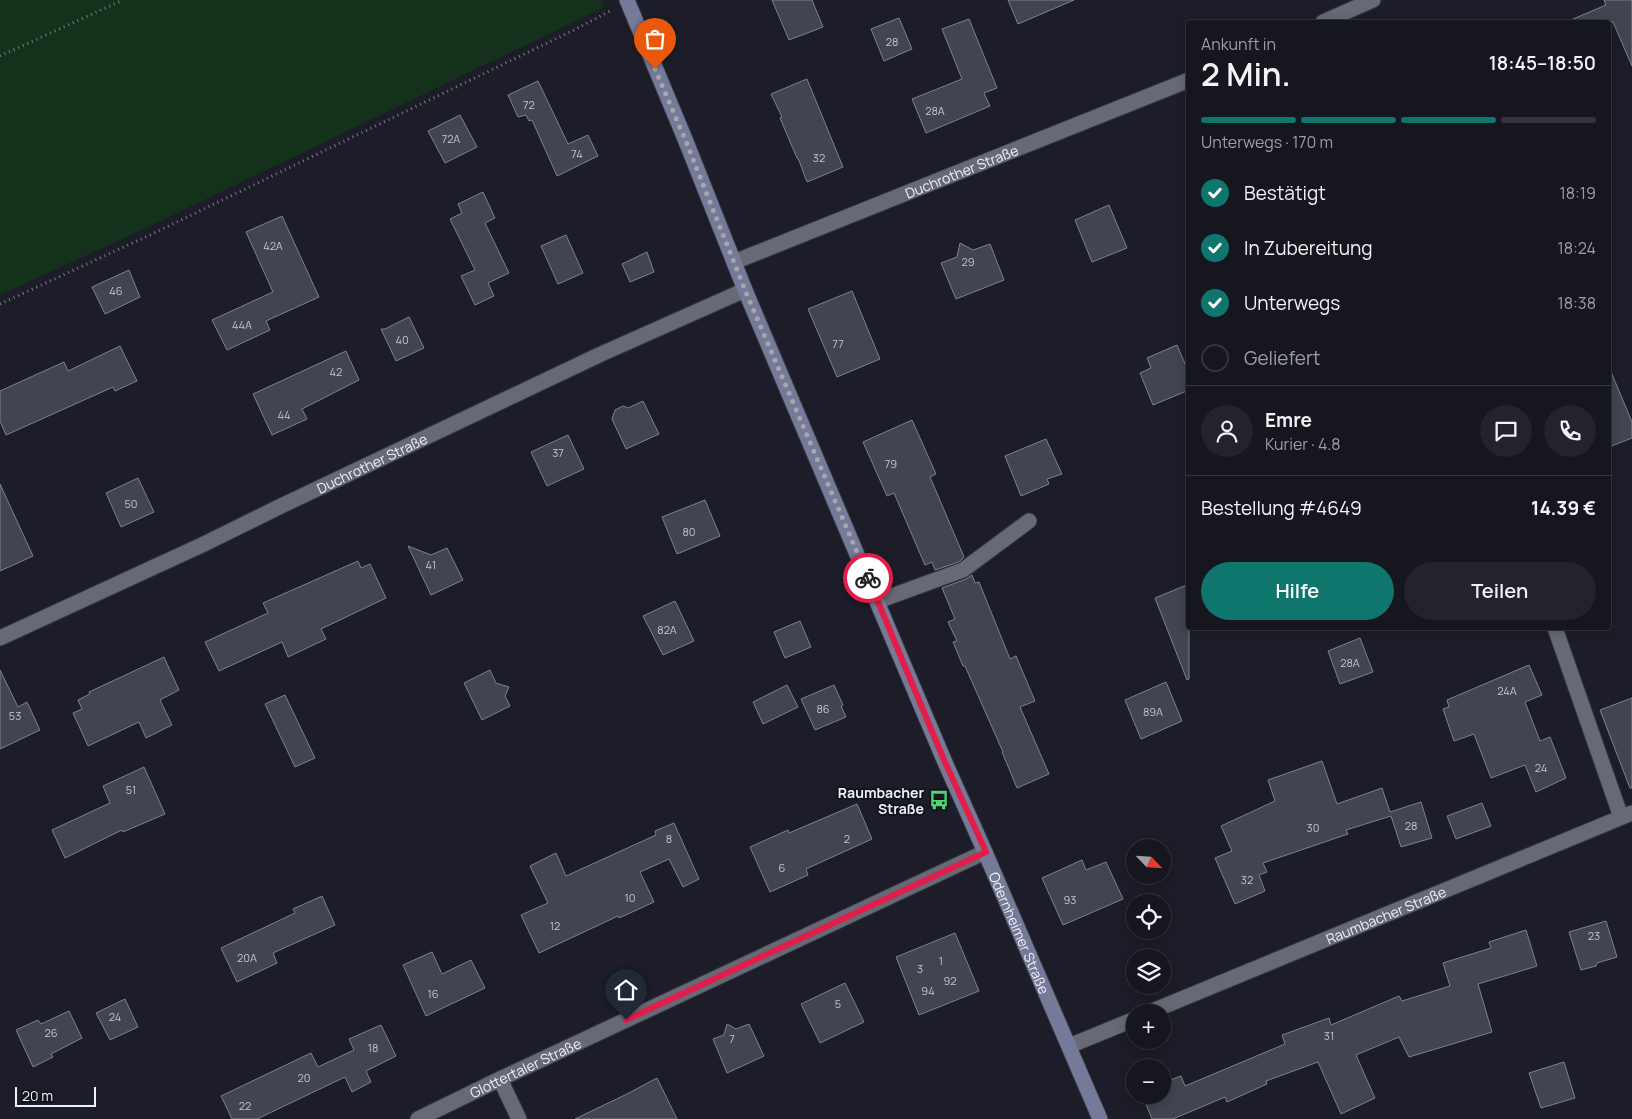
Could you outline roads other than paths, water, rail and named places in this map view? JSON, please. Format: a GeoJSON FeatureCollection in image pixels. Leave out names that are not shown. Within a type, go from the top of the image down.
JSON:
{"type":"FeatureCollection","features":[{"type":"Feature","properties":{"kind":"street"},"geometry":{"type":"LineString","coordinates":[[1328,20],[1373,0]]}},
{"type":"Feature","properties":{"kind":"street","name":"Odernheimer Straße"},"geometry":{"type":"LineString","coordinates":[[628,1],[745,290],[944,760],[986,852],[1100,1119]]}},
{"type":"Feature","properties":{"kind":"street","name":"Duchrother Straße"},"geometry":{"type":"LineString","coordinates":[[734,262],[1186,81]]}},
{"type":"Feature","properties":{"kind":"street","name":"Duchrother Straße"},"geometry":{"type":"LineString","coordinates":[[0,638],[204,544],[590,360],[745,290]]}},
{"type":"Feature","properties":{"kind":"street"},"geometry":{"type":"LineString","coordinates":[[878,601],[963,570],[1029,521]]}},
{"type":"Feature","properties":{"kind":"street","name":"Raumbacher Straße"},"geometry":{"type":"LineString","coordinates":[[1169,1004],[1627,815],[1556,630]]}},
{"type":"Feature","properties":{"kind":"street","name":"Glottertaler Straße"},"geometry":{"type":"LineString","coordinates":[[418,1119],[986,852]]}},
{"type":"Feature","properties":{"kind":"street"},"geometry":{"type":"LineString","coordinates":[[1070,1046],[1126,1023]]}},
{"type":"Feature","properties":{"kind":"street"},"geometry":{"type":"LineString","coordinates":[[500,1079],[519,1119]]}},
{"type":"Feature","properties":{"kind":"place","name":"Raumbacher Straße"},"geometry":{"type":"Point","coordinates":[939,800]}}]}
